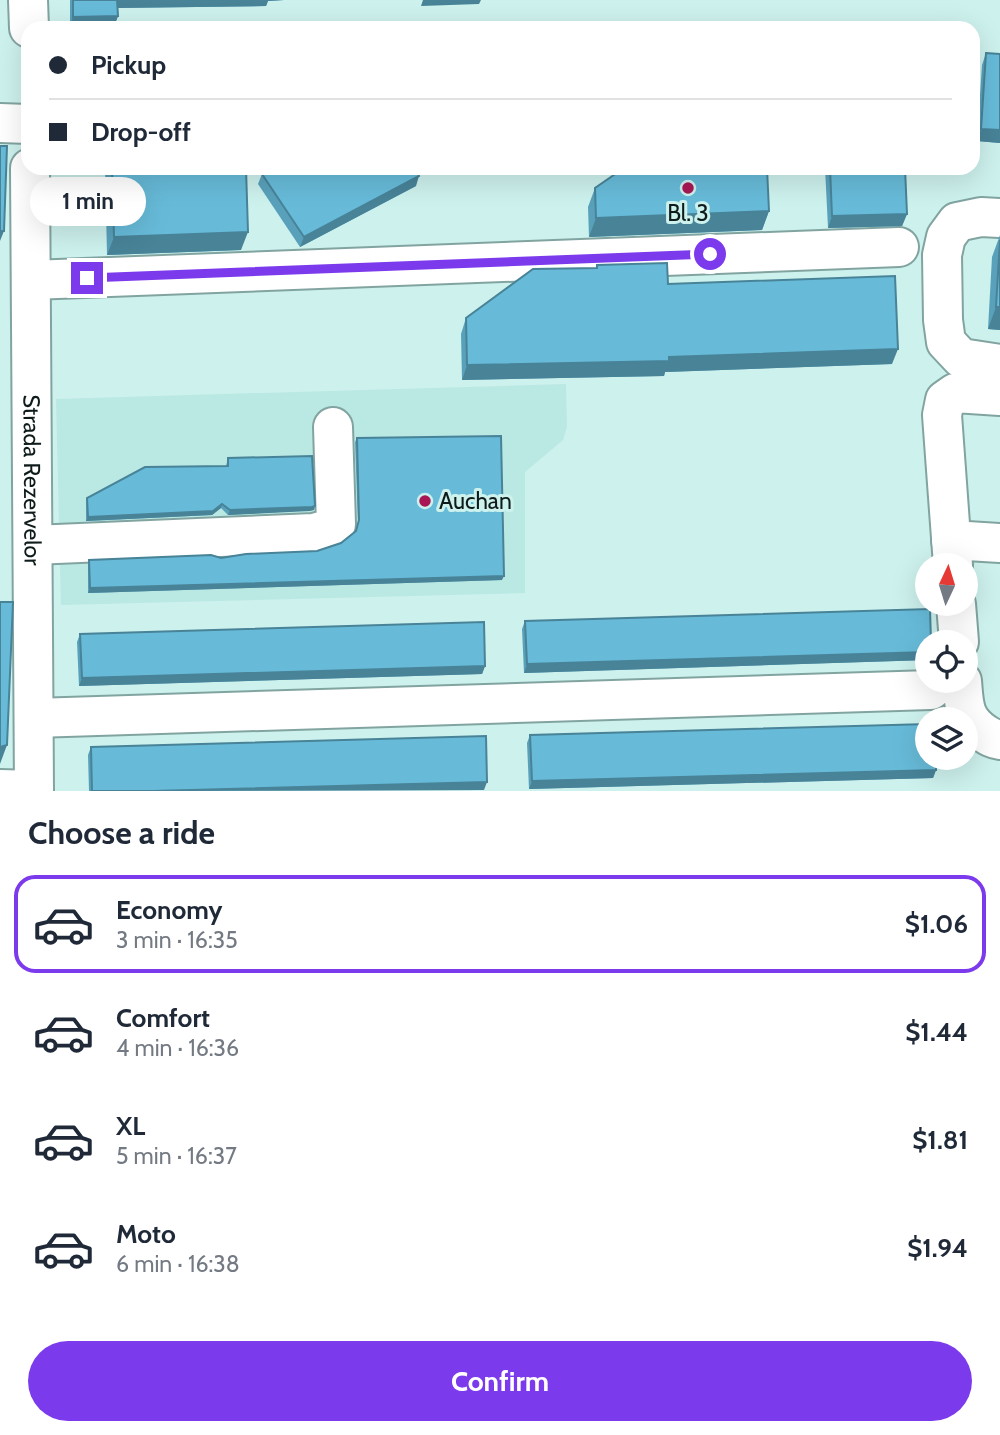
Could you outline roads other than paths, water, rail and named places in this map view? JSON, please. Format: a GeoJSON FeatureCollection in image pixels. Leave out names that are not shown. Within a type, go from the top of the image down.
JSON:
{"type":"FeatureCollection","features":[{"type":"Feature","properties":{"kind":"street"},"geometry":{"type":"LineString","coordinates":[[29,0],[29,21]]}},
{"type":"Feature","properties":{"kind":"street"},"geometry":{"type":"LineString","coordinates":[[0,123],[21,124]]}},
{"type":"Feature","properties":{"kind":"street","name":"Strada Rezervelor"},"geometry":{"type":"LineString","coordinates":[[23,790],[34,718],[20,543],[21,298],[30,175]]}},
{"type":"Feature","properties":{"kind":"street"},"geometry":{"type":"LineString","coordinates":[[1000,218],[957,222],[946,237],[942,256],[946,342],[961,358],[1000,364]]}},
{"type":"Feature","properties":{"kind":"street"},"geometry":{"type":"LineString","coordinates":[[21,298],[898,247]]}},
{"type":"Feature","properties":{"kind":"street"},"geometry":{"type":"LineString","coordinates":[[1000,396],[955,393],[945,400],[942,415],[952,552],[1000,543]]}},
{"type":"Feature","properties":{"kind":"street"},"geometry":{"type":"LineString","coordinates":[[20,543],[314,533],[328,529],[336,524],[334,427]]}},
{"type":"Feature","properties":{"kind":"street"},"geometry":{"type":"LineString","coordinates":[[34,718],[915,686]]}},
{"type":"Feature","properties":{"kind":"street"},"geometry":{"type":"LineString","coordinates":[[953,693],[964,705],[971,724],[1000,740]]}},
{"type":"Feature","properties":{"kind":"place","name":"Bl. 3"},"geometry":{"type":"Point","coordinates":[688,188]}},
{"type":"Feature","properties":{"kind":"place","name":"Auchan"},"geometry":{"type":"Point","coordinates":[425,501]}}]}
